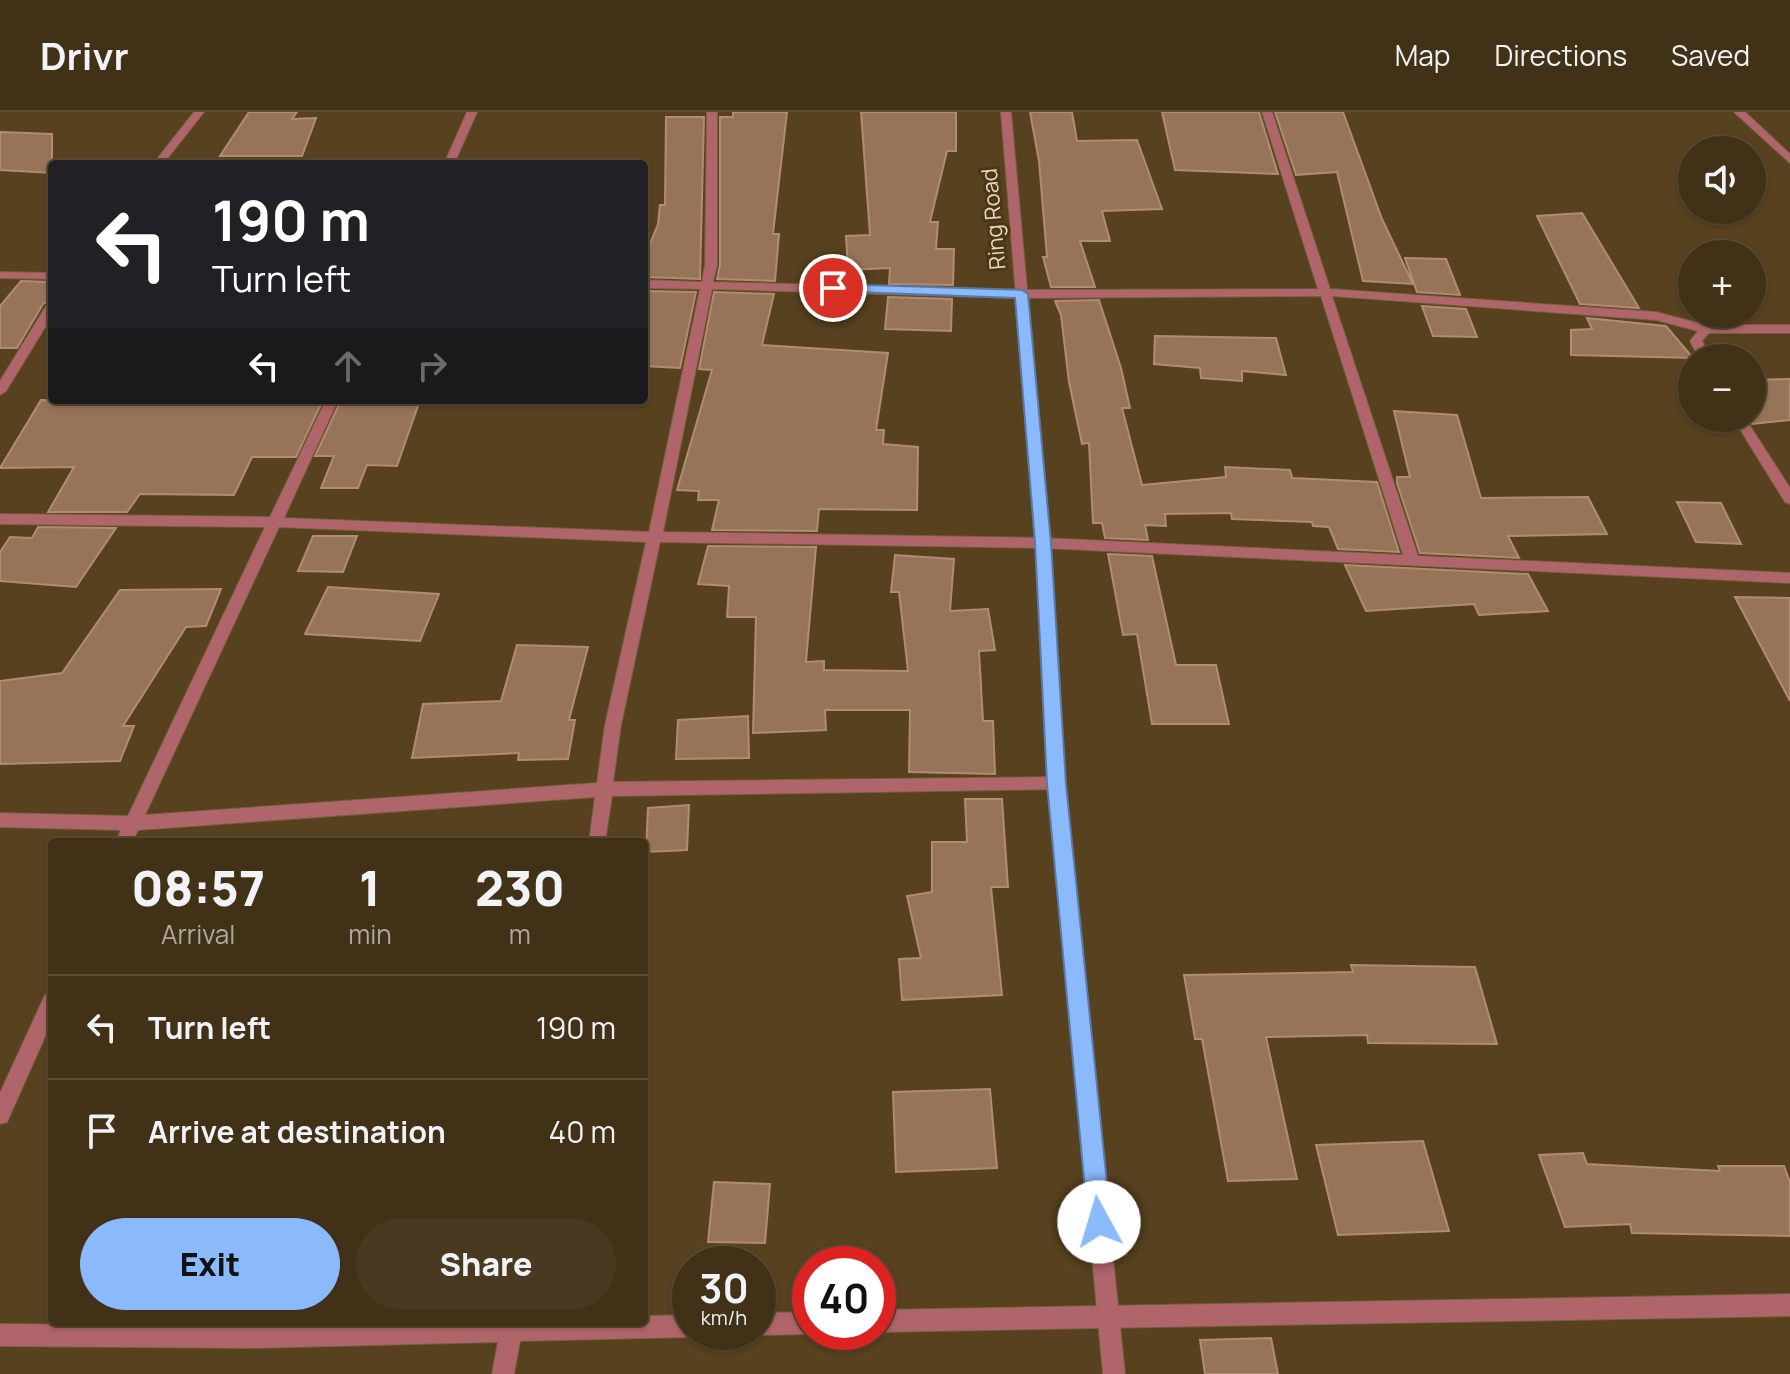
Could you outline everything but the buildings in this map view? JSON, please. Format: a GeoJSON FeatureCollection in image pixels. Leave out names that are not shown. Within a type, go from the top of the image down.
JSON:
{"type":"FeatureCollection","features":[{"type":"Feature","properties":{"kind":"street"},"geometry":{"type":"LineString","coordinates":[[161,160],[199,112]]}},
{"type":"Feature","properties":{"kind":"street"},"geometry":{"type":"LineString","coordinates":[[451,160],[472,112]]}},
{"type":"Feature","properties":{"kind":"street"},"geometry":{"type":"LineString","coordinates":[[598,838],[607,789],[613,725],[711,265],[712,112]]}},
{"type":"Feature","properties":{"kind":"street","name":"Ring Road"},"geometry":{"type":"LineString","coordinates":[[1006,112],[1043,543],[1056,784],[1114,1374]]}},
{"type":"Feature","properties":{"kind":"street"},"geometry":{"type":"LineString","coordinates":[[1267,112],[1412,560]]}},
{"type":"Feature","properties":{"kind":"street"},"geometry":{"type":"LineString","coordinates":[[1739,112],[1790,160]]}},
{"type":"Feature","properties":{"kind":"street"},"geometry":{"type":"LineString","coordinates":[[0,275],[48,276]]}},
{"type":"Feature","properties":{"kind":"street"},"geometry":{"type":"LineString","coordinates":[[648,284],[1022,294],[1326,292],[1656,316],[1706,329],[1790,329]]}},
{"type":"Feature","properties":{"kind":"street"},"geometry":{"type":"LineString","coordinates":[[0,391],[48,313]]}},
{"type":"Feature","properties":{"kind":"street"},"geometry":{"type":"LineString","coordinates":[[1698,344],[1696,341],[1706,329]]}},
{"type":"Feature","properties":{"kind":"street"},"geometry":{"type":"LineString","coordinates":[[126,838],[330,404]]}},
{"type":"Feature","properties":{"kind":"street"},"geometry":{"type":"LineString","coordinates":[[1748,432],[1790,499]]}},
{"type":"Feature","properties":{"kind":"street"},"geometry":{"type":"LineString","coordinates":[[0,519],[275,522],[655,537],[1043,543],[1790,578]]}},
{"type":"Feature","properties":{"kind":"street"},"geometry":{"type":"LineString","coordinates":[[0,820],[133,823],[607,789],[1056,784]]}},
{"type":"Feature","properties":{"kind":"street"},"geometry":{"type":"LineString","coordinates":[[0,1115],[48,1010]]}},
{"type":"Feature","properties":{"kind":"street"},"geometry":{"type":"LineString","coordinates":[[896,1321],[1790,1305]]}},
{"type":"Feature","properties":{"kind":"street"},"geometry":{"type":"LineString","coordinates":[[503,1374],[513,1326]]}},
{"type":"Feature","properties":{"kind":"street"},"geometry":{"type":"LineString","coordinates":[[0,1335],[250,1337],[513,1326],[672,1326]]}},
{"type":"Feature","properties":{"kind":"route"},"geometry":{"type":"LineString","coordinates":[[833,288],[1022,294],[1043,543],[1056,784],[1099,1222]]}}]}
